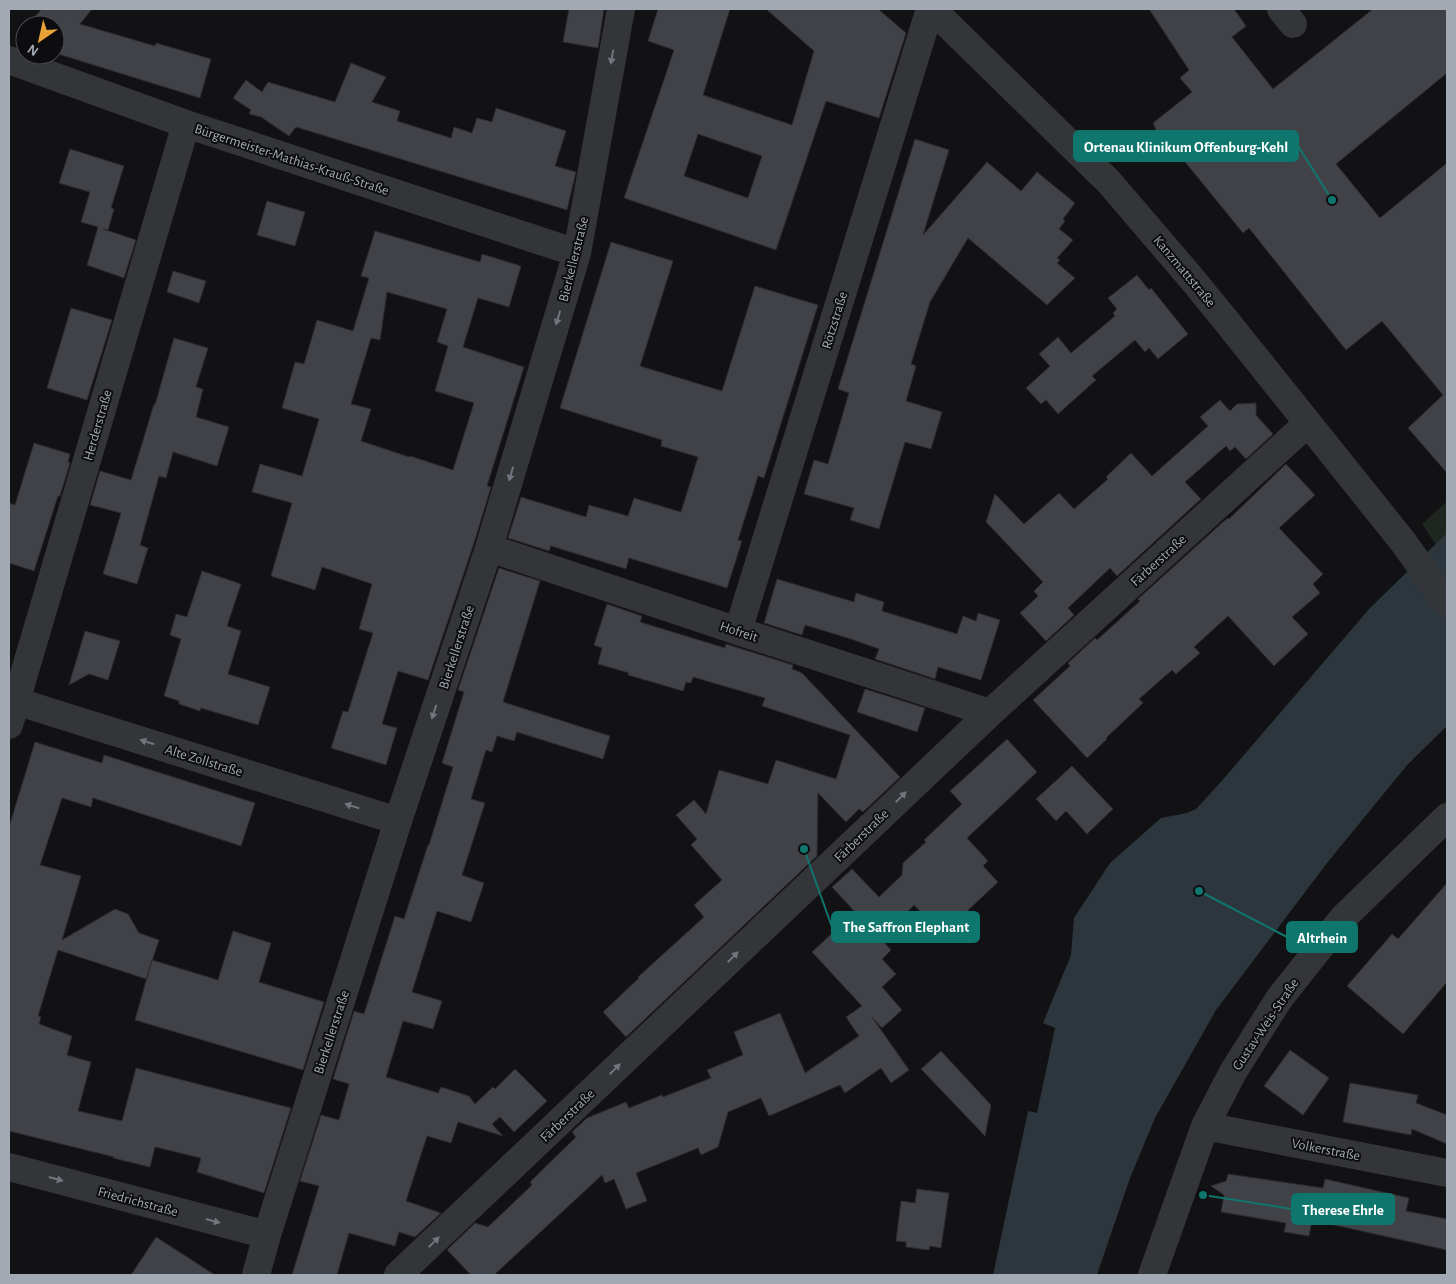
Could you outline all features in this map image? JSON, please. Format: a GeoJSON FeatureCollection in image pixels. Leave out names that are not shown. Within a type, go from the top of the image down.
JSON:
{"type":"FeatureCollection","features":[{"type":"Feature","properties":{"kind":"street","name":"Bierkellerstraße"},"geometry":{"type":"LineString","coordinates":[[256,1275],[398,821],[489,548],[577,253],[621,9]]}},
{"type":"Feature","properties":{"kind":"street","name":"Kanzmattstraße"},"geometry":{"type":"LineString","coordinates":[[931,9],[1109,182],[1192,279],[1308,423],[1413,556],[1447,604]]}},
{"type":"Feature","properties":{"kind":"street","name":"Rötzstraße"},"geometry":{"type":"LineString","coordinates":[[738,631],[931,9]]}},
{"type":"Feature","properties":{"kind":"street","name":"Bürgermeister-Mathias-Krauß-Straße"},"geometry":{"type":"LineString","coordinates":[[9,60],[186,124],[577,253]]}},
{"type":"Feature","properties":{"kind":"street","name":"Herderstraße"},"geometry":{"type":"LineString","coordinates":[[11,708],[186,124]]}},
{"type":"Feature","properties":{"kind":"street","name":"Färberstraße"},"geometry":{"type":"LineString","coordinates":[[398,1275],[990,713],[1308,423]]}},
{"type":"Feature","properties":{"kind":"street","name":"Hofreit"},"geometry":{"type":"LineString","coordinates":[[489,548],[990,713]]}},
{"type":"Feature","properties":{"kind":"street","name":"Alte Zollstraße"},"geometry":{"type":"LineString","coordinates":[[11,708],[398,821]]}},
{"type":"Feature","properties":{"kind":"street","name":"Gustav-Weis-Straße"},"geometry":{"type":"LineString","coordinates":[[1152,1275],[1204,1126],[1233,1072],[1279,999],[1343,918],[1447,817]]}},
{"type":"Feature","properties":{"kind":"street","name":"Volkerstraße"},"geometry":{"type":"LineString","coordinates":[[1204,1126],[1447,1173]]}},
{"type":"Feature","properties":{"kind":"street","name":"Friedrichstraße"},"geometry":{"type":"LineString","coordinates":[[9,1167],[267,1235]]}},
{"type":"Feature","properties":{"kind":"shaded area"},"geometry":{"type":"Polygon","coordinates":[[[1447,501],[1447,561],[1422,524],[1447,501]]]}},
{"type":"Feature","properties":{"kind":"shaded area"},"geometry":{"type":"Polygon","coordinates":[[[1447,533],[1447,726],[1408,764],[1327,863],[1216,1010],[1155,1118],[1130,1178],[1097,1275],[993,1275],[1028,1111],[1037,1113],[1055,1028],[1043,1023],[1071,955],[1074,918],[1110,863],[1161,818],[1187,813],[1196,809],[1370,608],[1447,533]]]}},
{"type":"Feature","properties":{"kind":"building"},"geometry":{"type":"Polygon","coordinates":[[[42,9],[92,9],[80,24],[155,46],[156,43],[211,59],[200,98],[65,56],[65,15],[36,15],[42,9]]]}},
{"type":"Feature","properties":{"kind":"building"},"geometry":{"type":"Polygon","coordinates":[[[569,9],[604,9],[598,48],[563,42],[569,9]]]}},
{"type":"Feature","properties":{"kind":"building"},"geometry":{"type":"Polygon","coordinates":[[[658,9],[730,9],[703,95],[792,125],[814,51],[766,9],[878,9],[906,33],[879,118],[826,101],[776,250],[624,198],[674,50],[648,41],[658,9]],[[698,134],[684,176],[748,198],[762,156],[698,134]]]}},
{"type":"Feature","properties":{"kind":"building"},"geometry":{"type":"Polygon","coordinates":[[[1149,9],[1234,9],[1246,26],[1232,37],[1273,89],[1373,9],[1447,9],[1447,73],[1336,164],[1380,218],[1447,163],[1447,473],[1408,428],[1443,395],[1382,321],[1346,350],[1249,228],[1243,233],[1182,158],[1160,139],[1153,123],[1192,92],[1180,78],[1189,70],[1149,9]]]}},
{"type":"Feature","properties":{"kind":"building"},"geometry":{"type":"Polygon","coordinates":[[[351,63],[386,77],[372,102],[400,111],[397,121],[451,138],[454,127],[472,133],[477,118],[492,122],[496,108],[566,131],[555,166],[576,172],[567,210],[296,127],[289,136],[261,117],[249,114],[251,110],[233,98],[246,80],[262,92],[268,82],[335,102],[351,63]]]}},
{"type":"Feature","properties":{"kind":"building"},"geometry":{"type":"Polygon","coordinates":[[[915,139],[949,150],[923,235],[987,162],[1021,191],[1037,172],[1075,203],[1063,219],[1065,221],[1059,229],[1073,240],[1057,258],[1060,260],[1057,263],[1075,278],[1047,305],[968,238],[930,302],[911,364],[916,366],[906,401],[942,412],[931,449],[905,442],[879,529],[850,520],[854,508],[804,494],[814,460],[828,464],[849,393],[838,389],[915,139]]]}},
{"type":"Feature","properties":{"kind":"building"},"geometry":{"type":"Polygon","coordinates":[[[70,149],[124,166],[111,208],[114,209],[108,230],[103,229],[136,240],[124,278],[87,265],[98,227],[81,222],[90,192],[59,183],[70,149]]]}},
{"type":"Feature","properties":{"kind":"building"},"geometry":{"type":"Polygon","coordinates":[[[267,201],[305,212],[295,246],[257,235],[267,201]]]}},
{"type":"Feature","properties":{"kind":"building"},"geometry":{"type":"Polygon","coordinates":[[[375,231],[480,262],[482,254],[521,266],[509,307],[478,298],[463,347],[524,367],[487,486],[491,487],[474,543],[428,680],[398,671],[382,724],[397,728],[386,765],[331,748],[343,711],[348,712],[373,633],[359,629],[372,584],[322,567],[315,590],[271,576],[292,503],[252,492],[260,464],[302,476],[319,419],[282,408],[295,362],[304,364],[317,320],[353,331],[369,278],[361,276],[375,231]],[[387,292],[380,340],[371,338],[351,404],[371,409],[361,441],[453,470],[474,403],[435,391],[448,346],[437,342],[447,309],[387,292]]]}},
{"type":"Feature","properties":{"kind":"building"},"geometry":{"type":"Polygon","coordinates":[[[611,242],[673,261],[640,366],[722,391],[755,286],[818,305],[764,478],[758,476],[738,540],[742,541],[727,588],[629,558],[626,569],[551,546],[549,551],[508,538],[521,497],[586,517],[589,505],[628,516],[634,498],[681,512],[698,457],[661,446],[662,440],[560,408],[611,242]]]}},
{"type":"Feature","properties":{"kind":"building"},"geometry":{"type":"Polygon","coordinates":[[[173,271],[206,281],[199,303],[167,292],[173,271]]]}},
{"type":"Feature","properties":{"kind":"building"},"geometry":{"type":"Polygon","coordinates":[[[1137,275],[1149,290],[1151,288],[1188,334],[1158,359],[1149,348],[1145,352],[1135,340],[1092,376],[1096,380],[1058,414],[1046,400],[1041,404],[1026,388],[1050,366],[1039,354],[1058,337],[1071,353],[1115,316],[1113,313],[1117,309],[1108,298],[1137,275]]]}},
{"type":"Feature","properties":{"kind":"building"},"geometry":{"type":"Polygon","coordinates":[[[71,308],[112,320],[87,400],[47,388],[71,308]]]}},
{"type":"Feature","properties":{"kind":"building"},"geometry":{"type":"Polygon","coordinates":[[[174,338],[208,348],[196,387],[203,389],[196,417],[229,427],[217,466],[173,452],[166,478],[159,476],[140,545],[148,548],[137,584],[103,574],[121,513],[90,505],[100,471],[131,480],[174,338]]]}},
{"type":"Feature","properties":{"kind":"building"},"geometry":{"type":"Polygon","coordinates":[[[1220,400],[1230,411],[1237,404],[1256,403],[1256,415],[1273,434],[1246,459],[1235,447],[1230,451],[1226,446],[1185,482],[1201,499],[1117,576],[1110,568],[1068,608],[1074,615],[1046,641],[1020,613],[1038,596],[1034,591],[1043,582],[986,522],[995,494],[1024,524],[1059,493],[1074,509],[1108,479],[1106,477],[1131,453],[1152,476],[1208,426],[1200,417],[1220,400]]]}},
{"type":"Feature","properties":{"kind":"building"},"geometry":{"type":"Polygon","coordinates":[[[34,443],[70,454],[68,462],[70,463],[34,571],[9,563],[9,503],[15,505],[34,443]]]}},
{"type":"Feature","properties":{"kind":"building"},"geometry":{"type":"Polygon","coordinates":[[[1286,464],[1315,495],[1279,528],[1323,574],[1313,584],[1320,593],[1292,617],[1308,634],[1274,666],[1228,616],[1194,647],[1200,653],[1176,674],[1172,670],[1139,699],[1143,703],[1087,758],[1033,700],[1070,666],[1068,663],[1140,601],[1138,599],[1223,522],[1229,519],[1286,464]]]}},
{"type":"Feature","properties":{"kind":"building"},"geometry":{"type":"Polygon","coordinates":[[[499,568],[540,581],[503,702],[610,736],[603,759],[517,732],[514,741],[497,736],[492,752],[486,750],[471,799],[485,803],[462,875],[484,883],[471,922],[437,911],[412,992],[442,1001],[433,1029],[403,1021],[386,1077],[438,1093],[441,1087],[469,1096],[475,1104],[493,1087],[495,1089],[515,1069],[547,1101],[514,1132],[500,1117],[492,1124],[503,1136],[458,1122],[451,1143],[427,1136],[406,1201],[441,1213],[415,1237],[399,1232],[395,1246],[349,1233],[337,1275],[292,1275],[319,1186],[300,1181],[321,1115],[339,1120],[349,1084],[333,1079],[354,1011],[364,1014],[395,916],[404,919],[429,845],[453,767],[442,763],[464,692],[458,690],[499,568]]]}},
{"type":"Feature","properties":{"kind":"building"},"geometry":{"type":"Polygon","coordinates":[[[202,571],[241,584],[227,626],[241,631],[228,674],[270,687],[258,725],[201,708],[200,711],[179,704],[179,701],[164,696],[181,639],[170,635],[176,614],[187,617],[202,571]]]}},
{"type":"Feature","properties":{"kind":"building"},"geometry":{"type":"Polygon","coordinates":[[[777,579],[854,602],[856,593],[884,602],[882,611],[957,634],[963,616],[976,621],[978,613],[1000,620],[981,680],[938,667],[935,679],[875,659],[879,649],[851,639],[805,625],[802,635],[764,623],[777,579]]]}},
{"type":"Feature","properties":{"kind":"building"},"geometry":{"type":"Polygon","coordinates":[[[607,604],[642,616],[640,622],[725,648],[726,644],[793,665],[792,669],[802,673],[900,777],[863,812],[859,809],[846,822],[818,793],[817,856],[626,1037],[603,1012],[638,977],[704,917],[694,905],[722,880],[691,845],[697,839],[676,815],[694,800],[706,814],[719,770],[768,784],[776,760],[836,779],[850,735],[762,706],[765,698],[693,677],[691,683],[686,682],[683,691],[598,664],[602,648],[594,645],[607,604]]]}},
{"type":"Feature","properties":{"kind":"building"},"geometry":{"type":"Polygon","coordinates":[[[85,631],[120,641],[108,680],[89,674],[69,685],[85,631]]]}},
{"type":"Feature","properties":{"kind":"building"},"geometry":{"type":"Polygon","coordinates":[[[865,689],[925,708],[917,732],[857,712],[865,689]]]}},
{"type":"Feature","properties":{"kind":"building"},"geometry":{"type":"Polygon","coordinates":[[[1007,739],[1037,772],[967,838],[988,861],[983,866],[998,882],[948,929],[946,927],[940,932],[914,905],[881,939],[891,950],[882,959],[896,974],[882,987],[902,1010],[882,1028],[872,1017],[909,1070],[891,1083],[881,1068],[845,1093],[840,1085],[769,1116],[761,1098],[728,1112],[718,1147],[701,1155],[698,1148],[636,1173],[647,1201],[626,1209],[614,1179],[605,1183],[602,1175],[494,1275],[471,1275],[447,1250],[475,1223],[488,1227],[532,1185],[530,1182],[576,1137],[572,1132],[587,1118],[626,1102],[629,1108],[711,1078],[707,1070],[743,1055],[734,1032],[780,1013],[805,1073],[859,1036],[846,1017],[862,1006],[812,952],[855,912],[832,887],[852,869],[879,897],[902,875],[903,863],[962,804],[950,791],[1007,739]]]}},
{"type":"Feature","properties":{"kind":"building"},"geometry":{"type":"Polygon","coordinates":[[[35,742],[102,763],[104,755],[255,803],[241,846],[93,798],[91,807],[62,798],[40,865],[81,876],[62,940],[115,909],[128,914],[139,933],[159,940],[146,979],[58,950],[38,1016],[41,1017],[39,1024],[72,1036],[67,1055],[91,1062],[78,1111],[122,1121],[136,1068],[291,1108],[264,1193],[197,1172],[201,1158],[155,1147],[150,1167],[9,1131],[9,827],[35,742]]]}},
{"type":"Feature","properties":{"kind":"building"},"geometry":{"type":"Polygon","coordinates":[[[1072,766],[1113,809],[1087,834],[1066,811],[1056,821],[1036,799],[1072,766]]]}},
{"type":"Feature","properties":{"kind":"building"},"geometry":{"type":"Polygon","coordinates":[[[1447,883],[1447,982],[1403,1034],[1347,986],[1392,934],[1398,939],[1447,883]]]}},
{"type":"Feature","properties":{"kind":"building"},"geometry":{"type":"Polygon","coordinates":[[[233,931],[271,943],[259,982],[324,1002],[303,1070],[135,1020],[152,960],[218,980],[233,931]]]}},
{"type":"Feature","properties":{"kind":"building"},"geometry":{"type":"Polygon","coordinates":[[[1290,1050],[1329,1078],[1303,1115],[1264,1086],[1290,1050]]]}},
{"type":"Feature","properties":{"kind":"building"},"geometry":{"type":"Polygon","coordinates":[[[941,1051],[991,1105],[985,1136],[921,1069],[941,1051]]]}},
{"type":"Feature","properties":{"kind":"building"},"geometry":{"type":"Polygon","coordinates":[[[1350,1083],[1418,1095],[1416,1103],[1447,1115],[1447,1144],[1412,1129],[1411,1135],[1343,1122],[1350,1083]]]}},
{"type":"Feature","properties":{"kind":"building"},"geometry":{"type":"Polygon","coordinates":[[[1228,1174],[1323,1188],[1325,1179],[1409,1198],[1406,1211],[1447,1219],[1447,1250],[1312,1220],[1309,1236],[1284,1232],[1286,1223],[1221,1212],[1224,1195],[1211,1186],[1226,1181],[1228,1174]]]}},
{"type":"Feature","properties":{"kind":"building"},"geometry":{"type":"Polygon","coordinates":[[[917,1189],[949,1193],[941,1248],[930,1246],[929,1250],[906,1247],[906,1242],[896,1241],[901,1201],[915,1203],[917,1189]]]}},
{"type":"Feature","properties":{"kind":"building"},"geometry":{"type":"Polygon","coordinates":[[[156,1237],[215,1275],[131,1275],[156,1237]]]}},
{"type":"Feature","properties":{"kind":"place","name":"Ortenau Klinikum Offenburg-Kehl"},"geometry":{"type":"Point","coordinates":[1332,200]}},
{"type":"Feature","properties":{"kind":"place","name":"The Saffron Elephant"},"geometry":{"type":"Point","coordinates":[804,849]}},
{"type":"Feature","properties":{"kind":"place","name":"Altrhein"},"geometry":{"type":"Point","coordinates":[1199,891]}},
{"type":"Feature","properties":{"kind":"place","name":"Therese Ehrle"},"geometry":{"type":"Point","coordinates":[1203,1195]}}]}
